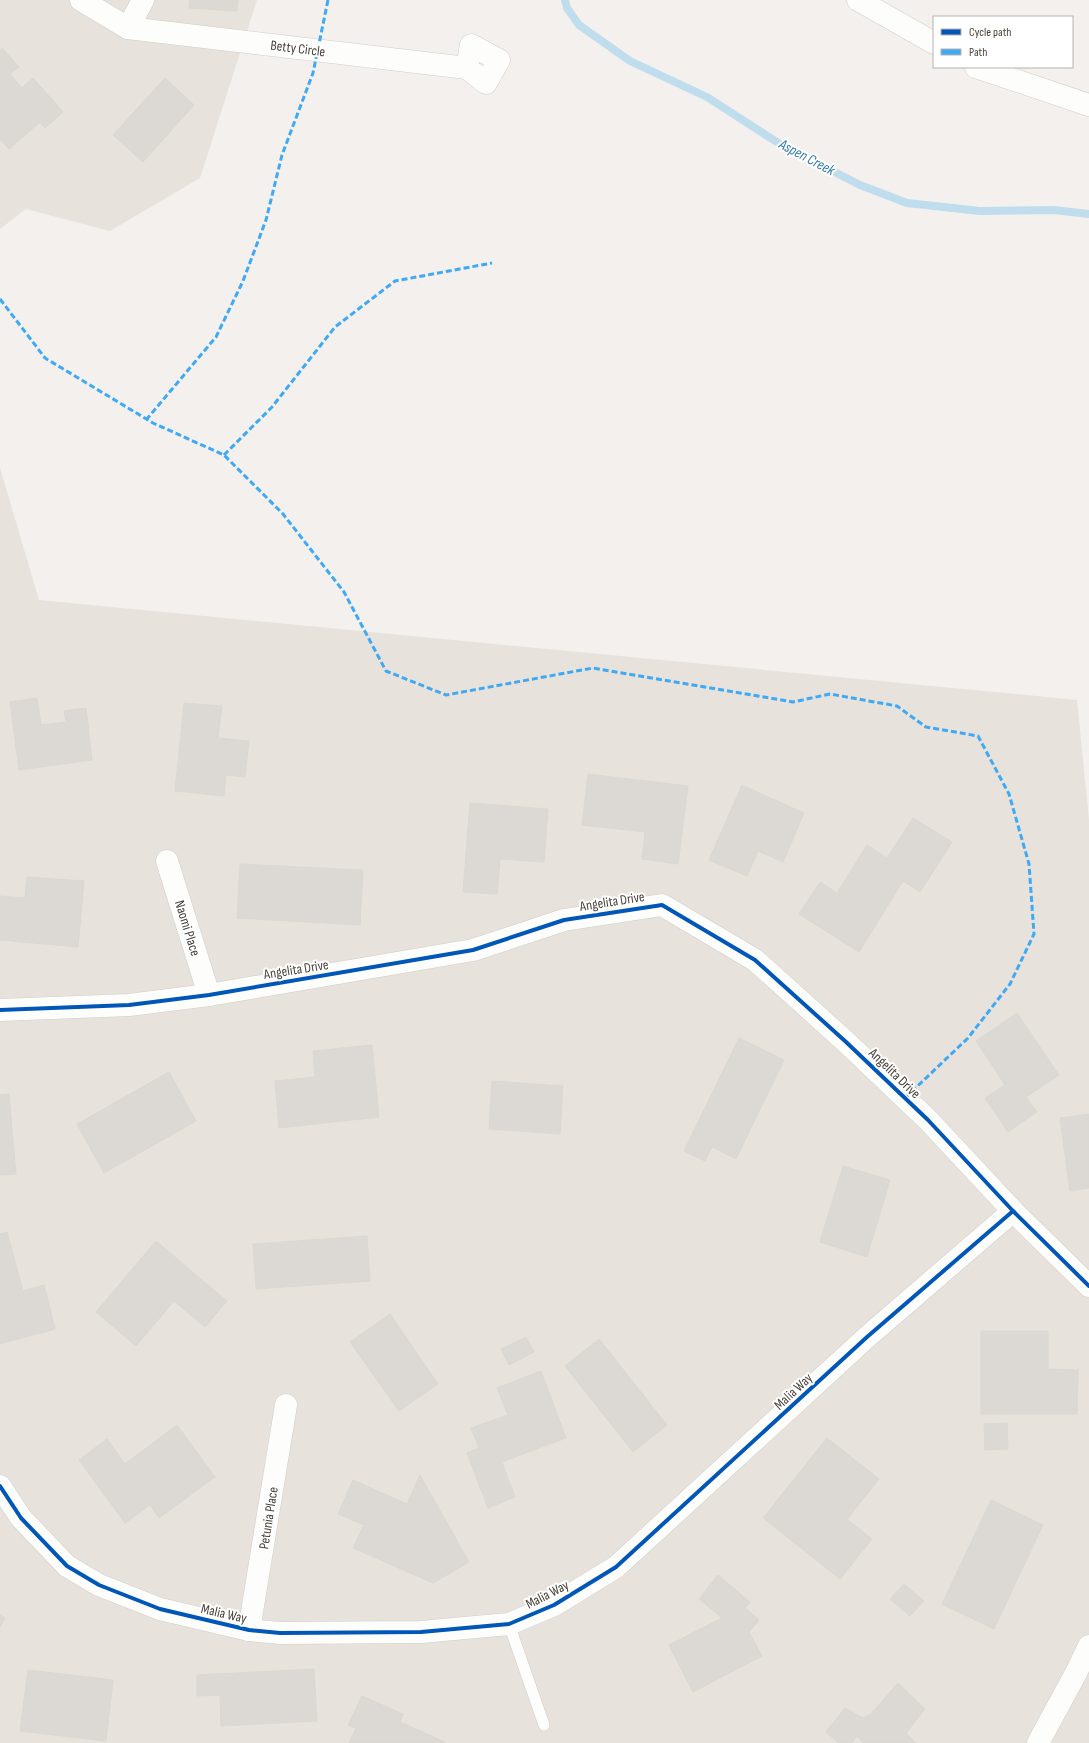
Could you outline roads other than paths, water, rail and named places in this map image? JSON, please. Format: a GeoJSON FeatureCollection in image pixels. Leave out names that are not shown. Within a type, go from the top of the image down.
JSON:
{"type":"FeatureCollection","features":[{"type":"Feature","properties":{"kind":"street"},"geometry":{"type":"LineString","coordinates":[[81,0],[128,28],[143,0]]}},
{"type":"Feature","properties":{"kind":"street"},"geometry":{"type":"LineString","coordinates":[[858,0],[933,42]]}},
{"type":"Feature","properties":{"kind":"street","name":"Betty Circle"},"geometry":{"type":"LineString","coordinates":[[128,28],[467,68]]}},
{"type":"Feature","properties":{"kind":"street"},"geometry":{"type":"LineString","coordinates":[[979,68],[1089,105]]}},
{"type":"Feature","properties":{"kind":"street","name":"Naomi Place"},"geometry":{"type":"LineString","coordinates":[[168,862],[209,995]]}},
{"type":"Feature","properties":{"kind":"street","name":"Angelita Drive"},"geometry":{"type":"LineString","coordinates":[[0,1010],[129,1005],[209,995],[473,950],[564,920],[662,905],[755,960],[846,1040],[928,1120],[1013,1211],[1089,1286]]}},
{"type":"Feature","properties":{"kind":"street","name":"Malia Way"},"geometry":{"type":"LineString","coordinates":[[0,1486],[21,1518],[67,1566],[99,1585],[160,1609],[249,1630],[280,1633],[421,1632],[509,1624],[554,1605],[616,1567],[867,1338],[1013,1211]]}},
{"type":"Feature","properties":{"kind":"street","name":"Petunia Place"},"geometry":{"type":"LineString","coordinates":[[249,1630],[286,1405]]}},
{"type":"Feature","properties":{"kind":"street"},"geometry":{"type":"LineString","coordinates":[[1038,1743],[1083,1679],[1089,1646]]}},
{"type":"Feature","properties":{"kind":"lane"},"geometry":{"type":"LineString","coordinates":[[509,1624],[544,1725]]}},
{"type":"Feature","properties":{"kind":"waterway","name":"Aspen Creek"},"geometry":{"type":"LineString","coordinates":[[565,0],[567,8],[579,25],[630,61],[707,97],[780,144],[860,185],[907,203],[980,211],[1054,210],[1089,214]]}}]}
